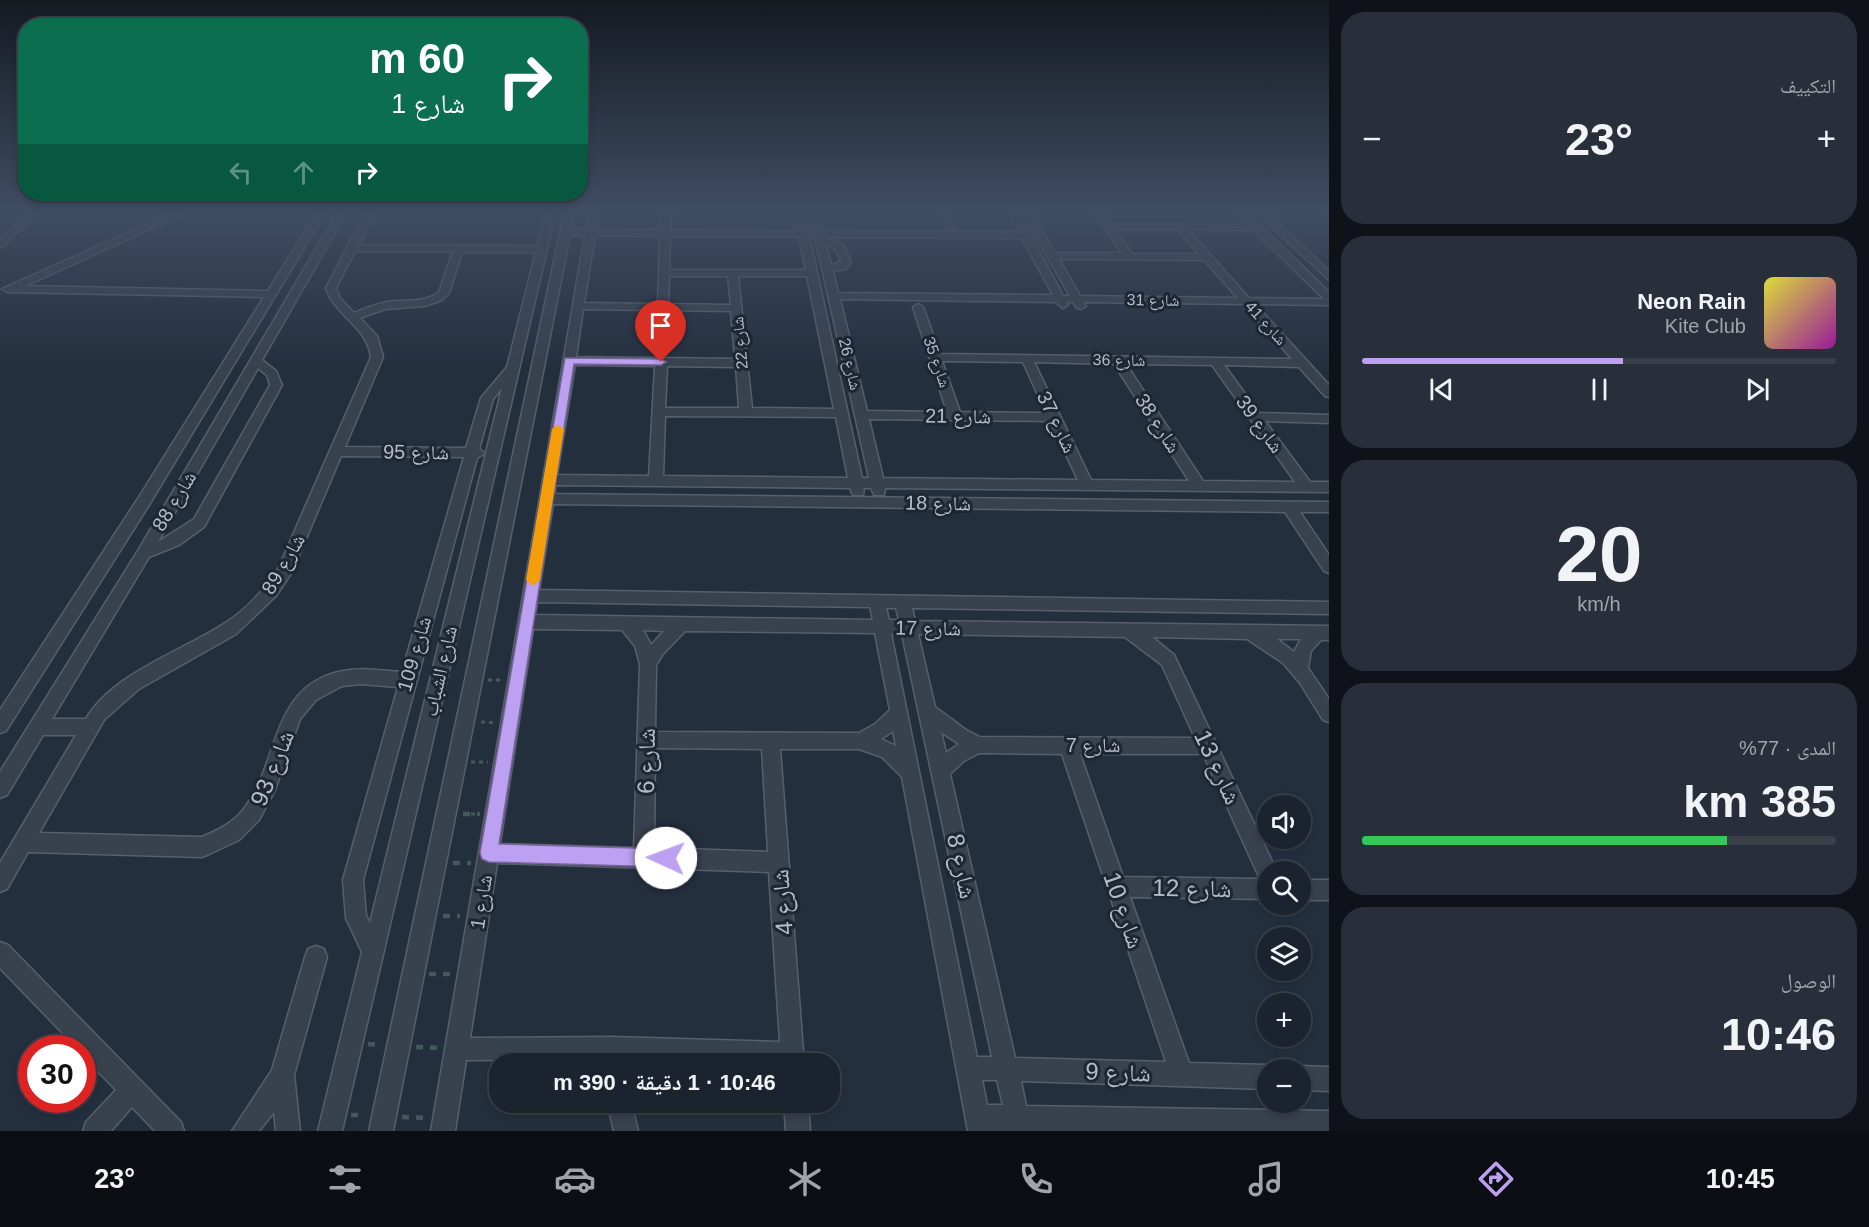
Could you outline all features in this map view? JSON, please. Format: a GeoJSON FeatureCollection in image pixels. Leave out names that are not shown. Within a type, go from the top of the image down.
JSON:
{"type":"FeatureCollection","features":[{"type":"Feature","properties":{"kind":"street"},"geometry":{"type":"LineString","coordinates":[[2,289],[60,263]]}},
{"type":"Feature","properties":{"kind":"street"},"geometry":{"type":"LineString","coordinates":[[2,289],[64,263]]}},
{"type":"Feature","properties":{"kind":"street","name":"شارع 88"},"geometry":{"type":"LineString","coordinates":[[0,725],[144,501],[290,263]]}},
{"type":"Feature","properties":{"kind":"street","name":"شارع 88"},"geometry":{"type":"LineString","coordinates":[[0,789],[144,553],[314,263]]}},
{"type":"Feature","properties":{"kind":"street","name":"شارع 89"},"geometry":{"type":"LineString","coordinates":[[0,882],[90,726],[115,698],[133,684],[230,629],[271,592],[294,552],[377,357],[374,340],[338,303],[331,288],[345,263]]}},
{"type":"Feature","properties":{"kind":"street"},"geometry":{"type":"LineString","coordinates":[[354,317],[378,308],[421,304],[438,298],[444,292],[454,263]]}},
{"type":"Feature","properties":{"kind":"street","name":"شارع الشباب"},"geometry":{"type":"LineString","coordinates":[[330,1131],[539,263]]}},
{"type":"Feature","properties":{"kind":"street","name":"شارع الشباب"},"geometry":{"type":"LineString","coordinates":[[381,1131],[560,263]]}},
{"type":"Feature","properties":{"kind":"street","name":"شارع 1"},"geometry":{"type":"LineString","coordinates":[[443,1131],[585,263]]}},
{"type":"Feature","properties":{"kind":"street"},"geometry":{"type":"LineString","coordinates":[[663,307],[664,263]]}},
{"type":"Feature","properties":{"kind":"street","name":"شارع 26"},"geometry":{"type":"LineString","coordinates":[[810,263],[860,502]]}},
{"type":"Feature","properties":{"kind":"street","name":"شارع 26"},"geometry":{"type":"LineString","coordinates":[[826,263],[882,502]]}},
{"type":"Feature","properties":{"kind":"street"},"geometry":{"type":"LineString","coordinates":[[827,267],[841,267],[846,263]]}},
{"type":"Feature","properties":{"kind":"street"},"geometry":{"type":"LineString","coordinates":[[1040,263],[1063,304]]}},
{"type":"Feature","properties":{"kind":"street"},"geometry":{"type":"LineString","coordinates":[[1056,263],[1080,304]]}},
{"type":"Feature","properties":{"kind":"street","name":"شارع 41"},"geometry":{"type":"LineString","coordinates":[[1212,263],[1329,393]]}},
{"type":"Feature","properties":{"kind":"street"},"geometry":{"type":"LineString","coordinates":[[1293,263],[1329,300]]}},
{"type":"Feature","properties":{"kind":"street"},"geometry":{"type":"LineString","coordinates":[[1313,263],[1329,278]]}},
{"type":"Feature","properties":{"kind":"street"},"geometry":{"type":"LineString","coordinates":[[1297,267],[1318,268]]}},
{"type":"Feature","properties":{"kind":"street"},"geometry":{"type":"LineString","coordinates":[[664,273],[812,273]]}},
{"type":"Feature","properties":{"kind":"street","name":"شارع 22"},"geometry":{"type":"LineString","coordinates":[[733,273],[746,413]]}},
{"type":"Feature","properties":{"kind":"street"},"geometry":{"type":"LineString","coordinates":[[2,289],[268,299],[291,303]]}},
{"type":"Feature","properties":{"kind":"street","name":"شارع 31"},"geometry":{"type":"LineString","coordinates":[[835,301],[1080,304],[1329,300]]}},
{"type":"Feature","properties":{"kind":"street","name":"شارع 31"},"geometry":{"type":"LineString","coordinates":[[835,301],[918,307],[1063,304]]}},
{"type":"Feature","properties":{"kind":"street","name":"شارع 31"},"geometry":{"type":"LineString","coordinates":[[1080,304],[1329,311]]}},
{"type":"Feature","properties":{"kind":"street"},"geometry":{"type":"LineString","coordinates":[[578,306],[736,308]]}},
{"type":"Feature","properties":{"kind":"street","name":"شارع 35"},"geometry":{"type":"LineString","coordinates":[[918,307],[955,416]]}},
{"type":"Feature","properties":{"kind":"street","name":"شارع 36"},"geometry":{"type":"LineString","coordinates":[[935,357],[1302,363]]}},
{"type":"Feature","properties":{"kind":"street","name":"شارع 37"},"geometry":{"type":"LineString","coordinates":[[1027,359],[1087,485]]}},
{"type":"Feature","properties":{"kind":"street","name":"شارع 38"},"geometry":{"type":"LineString","coordinates":[[1118,360],[1199,486]]}},
{"type":"Feature","properties":{"kind":"street"},"geometry":{"type":"LineString","coordinates":[[569,361],[742,363]]}},
{"type":"Feature","properties":{"kind":"street"},"geometry":{"type":"LineString","coordinates":[[144,553],[175,541],[199,523],[276,386],[274,376],[267,368],[256,362]]}},
{"type":"Feature","properties":{"kind":"street"},"geometry":{"type":"LineString","coordinates":[[656,481],[661,362]]}},
{"type":"Feature","properties":{"kind":"street","name":"شارع 39"},"geometry":{"type":"LineString","coordinates":[[1215,362],[1306,487]]}},
{"type":"Feature","properties":{"kind":"street","name":"شارع 109"},"geometry":{"type":"LineString","coordinates":[[373,951],[356,918],[353,880],[406,680],[486,398],[515,366]]}},
{"type":"Feature","properties":{"kind":"street"},"geometry":{"type":"LineString","coordinates":[[659,412],[841,413]]}},
{"type":"Feature","properties":{"kind":"street","name":"شارع 21"},"geometry":{"type":"LineString","coordinates":[[862,415],[1055,417]]}},
{"type":"Feature","properties":{"kind":"street"},"geometry":{"type":"LineString","coordinates":[[1255,417],[1329,419]]}},
{"type":"Feature","properties":{"kind":"street"},"geometry":{"type":"LineString","coordinates":[[502,423],[527,423]]}},
{"type":"Feature","properties":{"kind":"street","name":"شارع 95"},"geometry":{"type":"LineString","coordinates":[[338,451],[494,453]]}},
{"type":"Feature","properties":{"kind":"street","name":"شارع 18"},"geometry":{"type":"LineString","coordinates":[[549,480],[1329,487]]}},
{"type":"Feature","properties":{"kind":"street","name":"شارع 18"},"geometry":{"type":"LineString","coordinates":[[546,499],[1329,507]]}},
{"type":"Feature","properties":{"kind":"street"},"geometry":{"type":"LineString","coordinates":[[1289,507],[1329,567]]}},
{"type":"Feature","properties":{"kind":"street","name":"شارع 17"},"geometry":{"type":"LineString","coordinates":[[531,596],[1329,608]]}},
{"type":"Feature","properties":{"kind":"street","name":"شارع 8"},"geometry":{"type":"LineString","coordinates":[[877,602],[979,1124]]}},
{"type":"Feature","properties":{"kind":"street","name":"شارع 8"},"geometry":{"type":"LineString","coordinates":[[903,602],[1019,1125]]}},
{"type":"Feature","properties":{"kind":"street","name":"شارع 17"},"geometry":{"type":"LineString","coordinates":[[526,622],[1323,633]]}},
{"type":"Feature","properties":{"kind":"street","name":"شارع 6"},"geometry":{"type":"LineString","coordinates":[[626,624],[642,641],[648,664],[644,858]]}},
{"type":"Feature","properties":{"kind":"street"},"geometry":{"type":"LineString","coordinates":[[648,664],[657,649],[681,624]]}},
{"type":"Feature","properties":{"kind":"street","name":"شارع 13"},"geometry":{"type":"LineString","coordinates":[[1128,631],[1156,649],[1168,660],[1262,861]]}},
{"type":"Feature","properties":{"kind":"street"},"geometry":{"type":"LineString","coordinates":[[1168,660],[1168,648],[1174,638],[1183,631]]}},
{"type":"Feature","properties":{"kind":"street"},"geometry":{"type":"LineString","coordinates":[[1250,632],[1285,653],[1300,667],[1329,714]]}},
{"type":"Feature","properties":{"kind":"street"},"geometry":{"type":"LineString","coordinates":[[1300,667],[1301,653],[1307,641],[1323,633]]}},
{"type":"Feature","properties":{"kind":"street","name":"شارع 93"},"geometry":{"type":"LineString","coordinates":[[22,842],[202,847],[220,842],[237,831],[251,817],[261,801],[295,710],[308,696],[336,680],[406,680]]}},
{"type":"Feature","properties":{"kind":"street"},"geometry":{"type":"LineString","coordinates":[[859,741],[876,735],[890,725],[898,711]]}},
{"type":"Feature","properties":{"kind":"street","name":"شارع 7"},"geometry":{"type":"LineString","coordinates":[[927,711],[960,736],[979,745]]}},
{"type":"Feature","properties":{"kind":"street"},"geometry":{"type":"LineString","coordinates":[[38,727],[90,726]]}},
{"type":"Feature","properties":{"kind":"street"},"geometry":{"type":"LineString","coordinates":[[646,740],[859,741],[888,750],[910,773]]}},
{"type":"Feature","properties":{"kind":"street","name":"شارع 4"},"geometry":{"type":"LineString","coordinates":[[770,740],[793,1053]]}},
{"type":"Feature","properties":{"kind":"street","name":"شارع 7"},"geometry":{"type":"LineString","coordinates":[[941,772],[951,759],[964,750],[979,745],[1208,746]]}},
{"type":"Feature","properties":{"kind":"street","name":"شارع 10"},"geometry":{"type":"LineString","coordinates":[[1068,745],[1181,1074]]}},
{"type":"Feature","properties":{"kind":"street"},"geometry":{"type":"LineString","coordinates":[[488,858],[644,858],[779,862]]}},
{"type":"Feature","properties":{"kind":"street","name":"شارع 12"},"geometry":{"type":"LineString","coordinates":[[1116,887],[1257,889]]}},
{"type":"Feature","properties":{"kind":"street"},"geometry":{"type":"LineString","coordinates":[[1311,890],[1329,890]]}},
{"type":"Feature","properties":{"kind":"street"},"geometry":{"type":"LineString","coordinates":[[0,953],[172,1131]]}},
{"type":"Feature","properties":{"kind":"street"},"geometry":{"type":"LineString","coordinates":[[244,1131],[263,1108],[282,1075],[316,957]]}},
{"type":"Feature","properties":{"kind":"street"},"geometry":{"type":"LineString","coordinates":[[457,1049],[547,1053]]}},
{"type":"Feature","properties":{"kind":"street","name":"شارع 9"},"geometry":{"type":"LineString","coordinates":[[968,1068],[1257,1077]]}},
{"type":"Feature","properties":{"kind":"street"},"geometry":{"type":"LineString","coordinates":[[282,1075],[288,1131]]}},
{"type":"Feature","properties":{"kind":"street"},"geometry":{"type":"LineString","coordinates":[[1311,1078],[1329,1079]]}},
{"type":"Feature","properties":{"kind":"street"},"geometry":{"type":"LineString","coordinates":[[95,1131],[132,1090]]}},
{"type":"Feature","properties":{"kind":"street"},"geometry":{"type":"LineString","coordinates":[[622,1113],[626,1131]]}},
{"type":"Feature","properties":{"kind":"street"},"geometry":{"type":"LineString","coordinates":[[797,1113],[798,1131]]}},
{"type":"Feature","properties":{"kind":"street"},"geometry":{"type":"LineString","coordinates":[[979,1124],[1199,1126],[1329,1123]]}},
{"type":"Feature","properties":{"kind":"path"},"geometry":{"type":"LineString","coordinates":[[446,814],[495,814]]}},
{"type":"Feature","properties":{"kind":"path"},"geometry":{"type":"LineString","coordinates":[[436,863],[488,858]]}},
{"type":"Feature","properties":{"kind":"slow traffic"},"geometry":{"type":"LineString","coordinates":[[533,580],[558,429]]}},
{"type":"Feature","properties":{"kind":"route"},"geometry":{"type":"LineString","coordinates":[[661,362],[569,361],[489,853],[666,858]]}}]}
